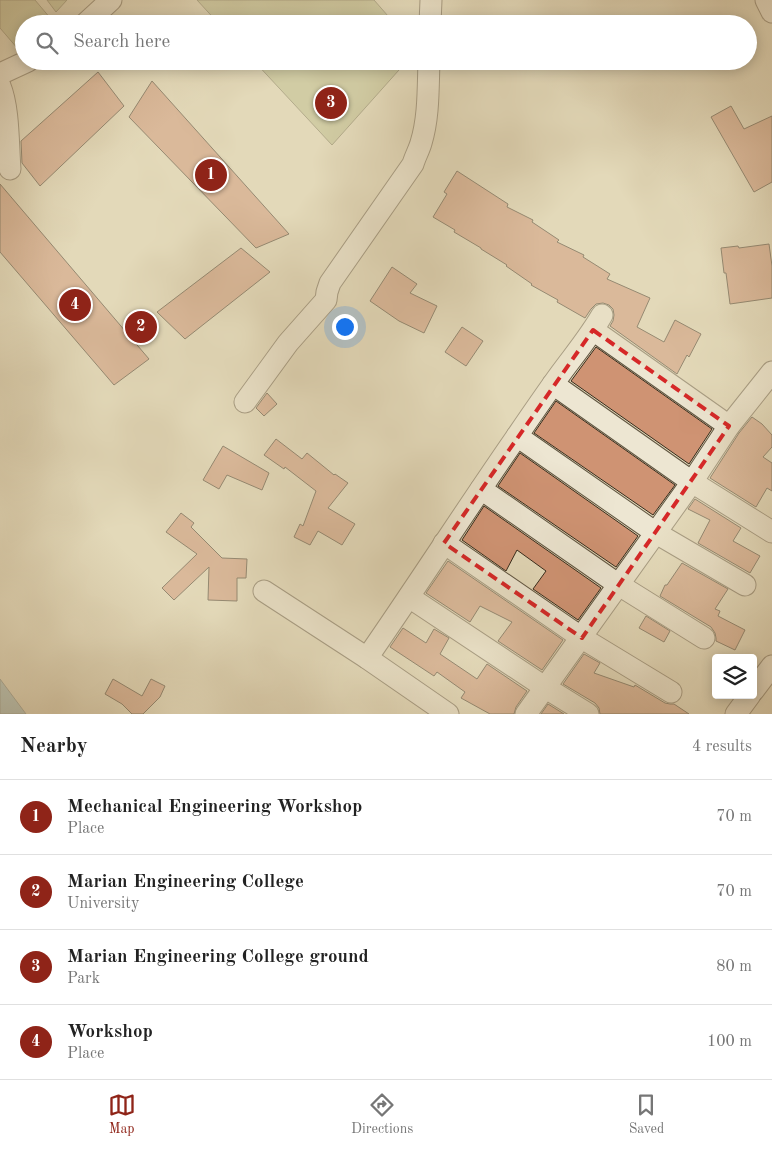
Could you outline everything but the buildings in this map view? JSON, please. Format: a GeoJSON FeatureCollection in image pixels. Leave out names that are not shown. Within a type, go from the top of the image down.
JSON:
{"type":"FeatureCollection","features":[{"type":"Feature","properties":{"kind":"street"},"geometry":{"type":"LineString","coordinates":[[95,15],[111,0]]}},
{"type":"Feature","properties":{"kind":"street"},"geometry":{"type":"LineString","coordinates":[[430,0],[430,15]]}},
{"type":"Feature","properties":{"kind":"street"},"geometry":{"type":"LineString","coordinates":[[766,0],[772,12]]}},
{"type":"Feature","properties":{"kind":"street"},"geometry":{"type":"LineString","coordinates":[[0,74],[15,67]]}},
{"type":"Feature","properties":{"kind":"street"},"geometry":{"type":"LineString","coordinates":[[245,402],[288,342],[326,300],[326,292],[330,283],[412,164],[421,142],[425,123],[429,70]]}},
{"type":"Feature","properties":{"kind":"street"},"geometry":{"type":"LineString","coordinates":[[0,86],[6,116],[10,169]]}},
{"type":"Feature","properties":{"kind":"street"},"geometry":{"type":"LineString","coordinates":[[367,658],[410,597],[516,436],[598,322],[729,426]]}},
{"type":"Feature","properties":{"kind":"street"},"geometry":{"type":"LineString","coordinates":[[526,714],[692,482],[729,426],[772,372]]}},
{"type":"Feature","properties":{"kind":"street"},"geometry":{"type":"LineString","coordinates":[[552,384],[692,482],[772,532]]}},
{"type":"Feature","properties":{"kind":"street"},"geometry":{"type":"LineString","coordinates":[[516,436],[656,533],[745,585]]}},
{"type":"Feature","properties":{"kind":"street"},"geometry":{"type":"LineString","coordinates":[[480,489],[619,584],[704,638]]}},
{"type":"Feature","properties":{"kind":"street"},"geometry":{"type":"LineString","coordinates":[[444,543],[582,638],[672,692]]}},
{"type":"Feature","properties":{"kind":"street"},"geometry":{"type":"LineString","coordinates":[[264,591],[367,658],[448,714]]}},
{"type":"Feature","properties":{"kind":"street"},"geometry":{"type":"LineString","coordinates":[[410,597],[588,714]]}},
{"type":"Feature","properties":{"kind":"street"},"geometry":{"type":"LineString","coordinates":[[757,686],[772,666]]}},
{"type":"Feature","properties":{"kind":"street"},"geometry":{"type":"LineString","coordinates":[[736,714],[747,699]]}},
{"type":"Feature","properties":{"kind":"highlighted area"},"geometry":{"type":"Polygon","coordinates":[[[593,330],[729,426],[582,638],[444,543],[593,330]]]}},
{"type":"Feature","properties":{"kind":"green space"},"geometry":{"type":"Polygon","coordinates":[[[0,0],[35,0],[48,15],[15,15],[15,46],[0,28],[0,0]]]}},
{"type":"Feature","properties":{"kind":"green space"},"geometry":{"type":"Polygon","coordinates":[[[47,0],[67,0],[56,12],[47,0]]]}},
{"type":"Feature","properties":{"kind":"green space"},"geometry":{"type":"Polygon","coordinates":[[[197,0],[374,0],[387,15],[211,15],[197,0]]]}},
{"type":"Feature","properties":{"kind":"green space"},"geometry":{"type":"Polygon","coordinates":[[[262,70],[399,70],[332,145],[262,70]]]}},
{"type":"Feature","properties":{"kind":"water"},"geometry":{"type":"Polygon","coordinates":[[[0,679],[26,714],[0,714],[0,679]]]}},
{"type":"Feature","properties":{"kind":"place","name":"Marian Engineering College ground"},"geometry":{"type":"Point","coordinates":[331,103]}},
{"type":"Feature","properties":{"kind":"place","name":"Mechanical Engineering Workshop"},"geometry":{"type":"Point","coordinates":[211,175]}},
{"type":"Feature","properties":{"kind":"place","name":"Workshop"},"geometry":{"type":"Point","coordinates":[75,305]}},
{"type":"Feature","properties":{"kind":"place","name":"Marian Engineering College"},"geometry":{"type":"Point","coordinates":[141,327]}}]}
